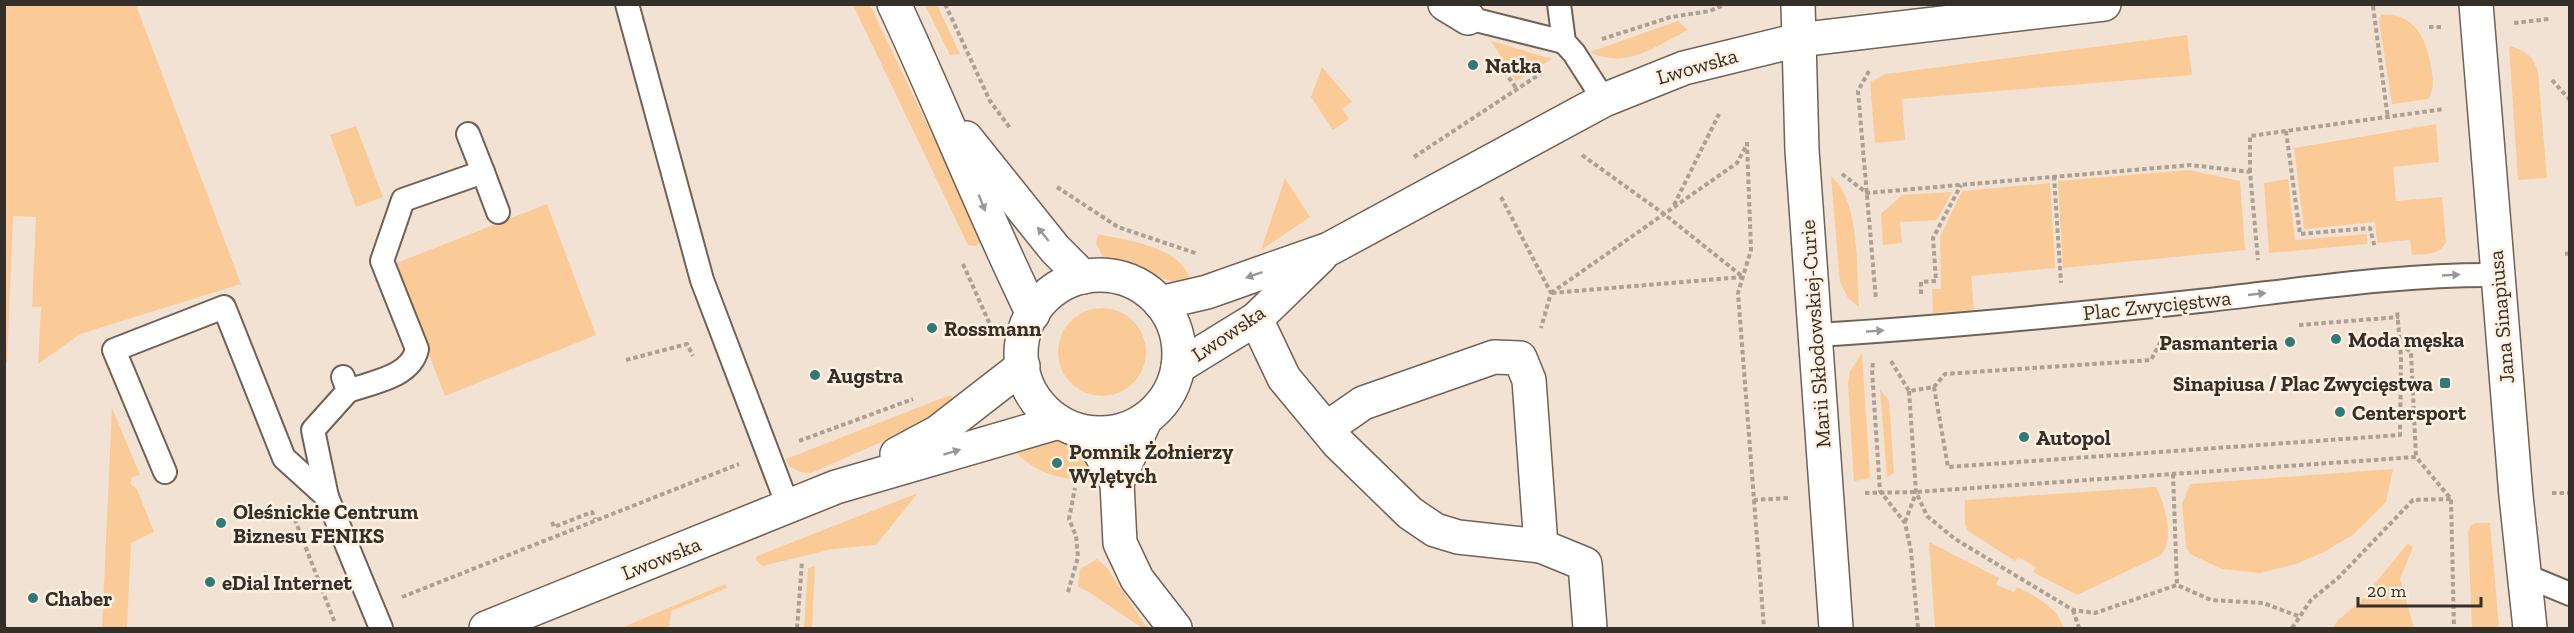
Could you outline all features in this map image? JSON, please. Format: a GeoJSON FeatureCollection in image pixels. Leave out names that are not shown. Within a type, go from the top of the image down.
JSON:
{"type":"FeatureCollection","features":[{"type":"Feature","properties":{"kind":"street"},"geometry":{"type":"LineString","coordinates":[[894,4],[943,111],[998,244],[1033,314]]}},
{"type":"Feature","properties":{"kind":"street","name":"Marii Skłodowskiej-Curie"},"geometry":{"type":"LineString","coordinates":[[1798,4],[1803,150],[1836,628]]}},
{"type":"Feature","properties":{"kind":"street","name":"Lwowska"},"geometry":{"type":"LineString","coordinates":[[1160,303],[1207,292],[1329,249],[1604,100],[1684,68],[1798,40],[2104,4]]}},
{"type":"Feature","properties":{"kind":"street","name":"Jana Sinapiusa"},"geometry":{"type":"LineString","coordinates":[[2476,4],[2530,628]]}},
{"type":"Feature","properties":{"kind":"street"},"geometry":{"type":"LineString","coordinates":[[943,111],[1055,249],[1083,277]]}},
{"type":"Feature","properties":{"kind":"street","name":"Lwowska"},"geometry":{"type":"LineString","coordinates":[[1178,367],[1256,319],[1329,249]]}},
{"type":"Feature","properties":{"kind":"street"},"geometry":{"type":"LineString","coordinates":[[1071,427],[1105,434],[1126,429],[1145,420],[1161,405],[1172,387],[1178,367],[1179,344],[1172,322],[1160,303],[1143,288],[1123,279],[1101,275],[1083,277],[1064,283],[1047,296],[1033,314],[1022,348],[1023,366],[1029,390],[1042,408],[1071,427],[1100,452],[1117,483],[1120,543],[1137,579],[1175,628]]}},
{"type":"Feature","properties":{"kind":"street"},"geometry":{"type":"LineString","coordinates":[[1256,319],[1284,378],[1338,442],[1410,513],[1435,530],[1458,537],[1541,546],[1585,564],[1590,628]]}},
{"type":"Feature","properties":{"kind":"street"},"geometry":{"type":"LineString","coordinates":[[1327,428],[1363,403],[1494,357],[1520,358],[1528,380],[1541,546]]}},
{"type":"Feature","properties":{"kind":"street","name":"Lwowska"},"geometry":{"type":"LineString","coordinates":[[486,628],[836,487],[938,432],[1023,366]]}},
{"type":"Feature","properties":{"kind":"street"},"geometry":{"type":"LineString","coordinates":[[1117,483],[1145,420]]}},
{"type":"Feature","properties":{"kind":"street","name":"Lwowska"},"geometry":{"type":"LineString","coordinates":[[836,487],[1071,427]]}},
{"type":"Feature","properties":{"kind":"lane"},"geometry":{"type":"LineString","coordinates":[[627,4],[702,280],[788,506]]}},
{"type":"Feature","properties":{"kind":"lane"},"geometry":{"type":"LineString","coordinates":[[1559,4],[1569,47],[1604,100]]}},
{"type":"Feature","properties":{"kind":"lane"},"geometry":{"type":"LineString","coordinates":[[1457,11],[1569,47]]}},
{"type":"Feature","properties":{"kind":"lane"},"geometry":{"type":"LineString","coordinates":[[468,135],[498,212]]}},
{"type":"Feature","properties":{"kind":"lane"},"geometry":{"type":"LineString","coordinates":[[377,619],[327,497],[313,430],[346,384],[404,371],[414,361],[417,349],[381,261],[403,200],[483,172]]}},
{"type":"Feature","properties":{"kind":"lane","name":"Plac Zwycięstwa"},"geometry":{"type":"LineString","coordinates":[[1817,335],[2063,314],[2394,280],[2457,275],[2498,275]]}},
{"type":"Feature","properties":{"kind":"lane"},"geometry":{"type":"LineString","coordinates":[[165,472],[114,350],[224,307],[284,458],[327,497]]}},
{"type":"Feature","properties":{"kind":"lane"},"geometry":{"type":"LineString","coordinates":[[2524,575],[2570,594]]}},
{"type":"Feature","properties":{"kind":"path"},"geometry":{"type":"LineString","coordinates":[[945,4],[990,101],[1014,132]]}},
{"type":"Feature","properties":{"kind":"path"},"geometry":{"type":"LineString","coordinates":[[1569,47],[1649,24],[1710,11],[1726,4]]}},
{"type":"Feature","properties":{"kind":"path"},"geometry":{"type":"LineString","coordinates":[[2373,6],[2388,119]]}},
{"type":"Feature","properties":{"kind":"path"},"geometry":{"type":"LineString","coordinates":[[1869,71],[1858,91],[1876,305]]}},
{"type":"Feature","properties":{"kind":"path"},"geometry":{"type":"LineString","coordinates":[[2552,80],[2570,100]]}},
{"type":"Feature","properties":{"kind":"path"},"geometry":{"type":"LineString","coordinates":[[1411,159],[1515,88]]}},
{"type":"Feature","properties":{"kind":"path"},"geometry":{"type":"LineString","coordinates":[[2261,294],[2250,172],[2250,136],[2388,119],[2445,109]]}},
{"type":"Feature","properties":{"kind":"path"},"geometry":{"type":"LineString","coordinates":[[1674,207],[1719,114]]}},
{"type":"Feature","properties":{"kind":"path"},"geometry":{"type":"LineString","coordinates":[[1934,387],[1948,467],[2400,435],[2400,344],[2394,280],[2372,243],[2370,228],[2300,234],[2286,131]]}},
{"type":"Feature","properties":{"kind":"path"},"geometry":{"type":"LineString","coordinates":[[1551,293],[1737,163],[1748,142],[1751,250],[1738,293],[1764,628]]}},
{"type":"Feature","properties":{"kind":"path"},"geometry":{"type":"LineString","coordinates":[[1579,153],[1664,214],[1743,277]]}},
{"type":"Feature","properties":{"kind":"path"},"geometry":{"type":"LineString","coordinates":[[1866,193],[2191,165],[2250,172]]}},
{"type":"Feature","properties":{"kind":"path"},"geometry":{"type":"LineString","coordinates":[[1484,166],[1551,293],[1545,323],[1520,358]]}},
{"type":"Feature","properties":{"kind":"path"},"geometry":{"type":"LineString","coordinates":[[2054,176],[2063,314]]}},
{"type":"Feature","properties":{"kind":"path"},"geometry":{"type":"LineString","coordinates":[[1051,182],[1118,227],[1208,256]]}},
{"type":"Feature","properties":{"kind":"path"},"geometry":{"type":"LineString","coordinates":[[1923,327],[1920,282],[1936,281],[1933,238],[1961,184]]}},
{"type":"Feature","properties":{"kind":"path"},"geometry":{"type":"LineString","coordinates":[[963,264],[996,338],[996,347]]}},
{"type":"Feature","properties":{"kind":"path"},"geometry":{"type":"LineString","coordinates":[[1551,293],[1743,277]]}},
{"type":"Feature","properties":{"kind":"path"},"geometry":{"type":"LineString","coordinates":[[2293,326],[2397,318],[2405,312]]}},
{"type":"Feature","properties":{"kind":"path"},"geometry":{"type":"LineString","coordinates":[[1909,391],[1934,387],[1945,374],[2151,360],[2165,335]]}},
{"type":"Feature","properties":{"kind":"path"},"geometry":{"type":"LineString","coordinates":[[626,360],[687,344],[697,364]]}},
{"type":"Feature","properties":{"kind":"path"},"geometry":{"type":"LineString","coordinates":[[2400,344],[2410,352],[2416,457],[2444,486],[2451,499],[2454,628]]}},
{"type":"Feature","properties":{"kind":"path"},"geometry":{"type":"LineString","coordinates":[[1885,352],[1909,391],[1916,492],[1927,516],[1955,539],[2073,610],[2096,613],[2177,585],[2211,600],[2263,603],[2298,616]]}},
{"type":"Feature","properties":{"kind":"path"},"geometry":{"type":"LineString","coordinates":[[1874,361],[1872,370],[1880,491],[1905,523],[1911,551],[1918,628]]}},
{"type":"Feature","properties":{"kind":"path"},"geometry":{"type":"LineString","coordinates":[[767,452],[918,398]]}},
{"type":"Feature","properties":{"kind":"path"},"geometry":{"type":"LineString","coordinates":[[377,619],[595,519],[741,463],[738,455]]}},
{"type":"Feature","properties":{"kind":"path"},"geometry":{"type":"LineString","coordinates":[[1754,500],[1880,491],[1916,492],[2416,457]]}},
{"type":"Feature","properties":{"kind":"path"},"geometry":{"type":"LineString","coordinates":[[284,458],[279,477],[335,623]]}},
{"type":"Feature","properties":{"kind":"path"},"geometry":{"type":"LineString","coordinates":[[2173,474],[2177,585]]}},
{"type":"Feature","properties":{"kind":"path"},"geometry":{"type":"LineString","coordinates":[[1068,592],[1078,557],[1076,536],[1069,519],[1075,488]]}},
{"type":"Feature","properties":{"kind":"path"},"geometry":{"type":"LineString","coordinates":[[1905,523],[1916,492]]}},
{"type":"Feature","properties":{"kind":"path"},"geometry":{"type":"LineString","coordinates":[[2549,493],[2570,493]]}},
{"type":"Feature","properties":{"kind":"path"},"geometry":{"type":"LineString","coordinates":[[2292,628],[2298,616],[2413,500],[2451,499]]}},
{"type":"Feature","properties":{"kind":"path"},"geometry":{"type":"LineString","coordinates":[[552,522],[554,527],[592,512],[595,519]]}},
{"type":"Feature","properties":{"kind":"path"},"geometry":{"type":"LineString","coordinates":[[797,628],[802,562]]}},
{"type":"Feature","properties":{"kind":"path"},"geometry":{"type":"LineString","coordinates":[[2073,610],[2079,628]]}},
{"type":"Feature","properties":{"kind":"shaded area"},"geometry":{"type":"Polygon","coordinates":[[[5,4],[136,5],[241,284],[80,334],[38,364],[41,307],[32,307],[36,217],[13,216],[7,363],[5,363],[5,4]]]}},
{"type":"Feature","properties":{"kind":"shaded area"},"geometry":{"type":"Polygon","coordinates":[[[853,5],[870,5],[983,241],[975,246],[968,245],[853,5]]]}},
{"type":"Feature","properties":{"kind":"shaded area"},"geometry":{"type":"Polygon","coordinates":[[[925,5],[937,5],[960,54],[950,55],[925,5]]]}},
{"type":"Feature","properties":{"kind":"shaded area"},"geometry":{"type":"Polygon","coordinates":[[[2381,15],[2403,18],[2411,23],[2422,38],[2429,57],[2433,79],[2432,91],[2428,99],[2392,104],[2379,20],[2381,15]]]}},
{"type":"Feature","properties":{"kind":"shaded area"},"geometry":{"type":"Polygon","coordinates":[[[1678,21],[1688,30],[1640,54],[1616,58],[1603,57],[1590,52],[1678,21]]]}},
{"type":"Feature","properties":{"kind":"shaded area"},"geometry":{"type":"Polygon","coordinates":[[[2187,35],[2192,75],[1902,99],[1905,140],[1875,143],[1870,82],[1886,74],[2187,35]]]}},
{"type":"Feature","properties":{"kind":"shaded area"},"geometry":{"type":"Polygon","coordinates":[[[1491,41],[1552,59],[1516,81],[1491,41]]]}},
{"type":"Feature","properties":{"kind":"shaded area"},"geometry":{"type":"Polygon","coordinates":[[[2509,46],[2528,54],[2538,72],[2547,178],[2518,180],[2509,46]]]}},
{"type":"Feature","properties":{"kind":"shaded area"},"geometry":{"type":"Polygon","coordinates":[[[1322,67],[1352,102],[1342,109],[1349,119],[1333,130],[1311,97],[1322,67]]]}},
{"type":"Feature","properties":{"kind":"shaded area"},"geometry":{"type":"Polygon","coordinates":[[[2436,124],[2439,162],[2393,167],[2396,201],[2442,197],[2446,242],[2440,250],[2412,255],[2410,240],[2377,243],[2375,222],[2304,229],[2294,148],[2436,124]]]}},
{"type":"Feature","properties":{"kind":"shaded area"},"geometry":{"type":"Polygon","coordinates":[[[356,126],[383,197],[356,207],[330,135],[356,126]]]}},
{"type":"Feature","properties":{"kind":"shaded area"},"geometry":{"type":"Polygon","coordinates":[[[2189,170],[2240,181],[2245,250],[2063,268],[2058,181],[2189,170]]]}},
{"type":"Feature","properties":{"kind":"shaded area"},"geometry":{"type":"Polygon","coordinates":[[[1831,176],[1841,188],[1848,202],[1852,219],[1857,256],[1859,307],[1848,298],[1840,282],[1831,176]]]}},
{"type":"Feature","properties":{"kind":"shaded area"},"geometry":{"type":"Polygon","coordinates":[[[1285,178],[1310,217],[1261,250],[1285,178]]]}},
{"type":"Feature","properties":{"kind":"shaded area"},"geometry":{"type":"Polygon","coordinates":[[[2288,179],[2295,240],[2367,234],[2367,244],[2269,253],[2264,183],[2288,179]]]}},
{"type":"Feature","properties":{"kind":"shaded area"},"geometry":{"type":"Polygon","coordinates":[[[2050,183],[2055,268],[1971,276],[1974,310],[1933,313],[1932,289],[1941,289],[1940,237],[1962,191],[2050,183]]]}},
{"type":"Feature","properties":{"kind":"shaded area"},"geometry":{"type":"Polygon","coordinates":[[[1952,192],[1937,220],[1900,222],[1902,243],[1883,245],[1881,214],[1902,195],[1952,192]]]}},
{"type":"Feature","properties":{"kind":"shaded area"},"geometry":{"type":"Polygon","coordinates":[[[547,204],[596,335],[445,396],[394,264],[547,204]]]}},
{"type":"Feature","properties":{"kind":"shaded area"},"geometry":{"type":"Polygon","coordinates":[[[1098,234],[1139,243],[1166,253],[1186,271],[1191,283],[1157,277],[1103,257],[1096,244],[1098,234]]]}},
{"type":"Feature","properties":{"kind":"shaded area"},"geometry":{"type":"Polygon","coordinates":[[[1102,308],[1127,315],[1139,327],[1146,352],[1139,377],[1127,389],[1102,396],[1077,389],[1065,377],[1058,352],[1065,327],[1077,315],[1102,308]]]}},
{"type":"Feature","properties":{"kind":"shaded area"},"geometry":{"type":"Polygon","coordinates":[[[1862,353],[1870,478],[1854,481],[1848,384],[1850,371],[1862,353]]]}},
{"type":"Feature","properties":{"kind":"shaded area"},"geometry":{"type":"Polygon","coordinates":[[[1880,389],[1889,401],[1894,473],[1887,477],[1880,389]]]}},
{"type":"Feature","properties":{"kind":"shaded area"},"geometry":{"type":"Polygon","coordinates":[[[950,395],[957,402],[895,436],[811,473],[800,472],[789,466],[786,459],[950,395]]]}},
{"type":"Feature","properties":{"kind":"shaded area"},"geometry":{"type":"Polygon","coordinates":[[[112,408],[140,475],[132,477],[130,484],[137,489],[154,532],[131,543],[127,628],[102,628],[112,408]]]}},
{"type":"Feature","properties":{"kind":"shaded area"},"geometry":{"type":"Polygon","coordinates":[[[1051,438],[1067,443],[1082,453],[1093,467],[1098,483],[1062,478],[1040,470],[1029,464],[1012,447],[1051,438]]]}},
{"type":"Feature","properties":{"kind":"shaded area"},"geometry":{"type":"Polygon","coordinates":[[[2393,469],[2386,502],[2354,534],[2326,551],[2296,564],[2260,573],[2222,569],[2190,554],[2186,547],[2182,504],[2190,484],[2393,469]]]}},
{"type":"Feature","properties":{"kind":"shaded area"},"geometry":{"type":"Polygon","coordinates":[[[2156,487],[2163,502],[2168,530],[2165,548],[2161,555],[2077,595],[2033,572],[2036,567],[2018,557],[2015,561],[1968,531],[1965,524],[1965,500],[2156,487]]]}},
{"type":"Feature","properties":{"kind":"shaded area"},"geometry":{"type":"Polygon","coordinates":[[[918,493],[876,545],[833,549],[762,566],[756,560],[757,556],[918,493]]]}},
{"type":"Feature","properties":{"kind":"shaded area"},"geometry":{"type":"Polygon","coordinates":[[[2490,523],[2499,628],[2472,628],[2468,531],[2471,525],[2490,523]]]}},
{"type":"Feature","properties":{"kind":"shaded area"},"geometry":{"type":"Polygon","coordinates":[[[1929,542],[1999,578],[1996,585],[2014,592],[2017,587],[2039,599],[2051,608],[2061,620],[2064,628],[1935,628],[1929,542]]]}},
{"type":"Feature","properties":{"kind":"shaded area"},"geometry":{"type":"Polygon","coordinates":[[[2408,543],[2413,547],[2400,579],[2414,628],[2333,628],[2338,620],[2360,602],[2408,543]]]}},
{"type":"Feature","properties":{"kind":"shaded area"},"geometry":{"type":"Polygon","coordinates":[[[1097,559],[1107,568],[1147,628],[1142,628],[1078,587],[1080,569],[1097,559]]]}},
{"type":"Feature","properties":{"kind":"shaded area"},"geometry":{"type":"Polygon","coordinates":[[[815,566],[812,628],[804,628],[808,568],[815,566]]]}},
{"type":"Feature","properties":{"kind":"shaded area"},"geometry":{"type":"Polygon","coordinates":[[[725,584],[727,588],[671,611],[669,628],[621,628],[725,584]]]}},
{"type":"Feature","properties":{"kind":"place","name":"Natka"},"geometry":{"type":"Point","coordinates":[1473,65]}},
{"type":"Feature","properties":{"kind":"place","name":"Rossmann"},"geometry":{"type":"Point","coordinates":[932,328]}},
{"type":"Feature","properties":{"kind":"place","name":"Moda męska"},"geometry":{"type":"Point","coordinates":[2336,339]}},
{"type":"Feature","properties":{"kind":"place","name":"Pasmanteria"},"geometry":{"type":"Point","coordinates":[2290,342]}},
{"type":"Feature","properties":{"kind":"place","name":"Augstra"},"geometry":{"type":"Point","coordinates":[815,375]}},
{"type":"Feature","properties":{"kind":"place","name":"Sinapiusa / Plac Zwycięstwa"},"geometry":{"type":"Point","coordinates":[2445,383]}},
{"type":"Feature","properties":{"kind":"place","name":"Centersport"},"geometry":{"type":"Point","coordinates":[2340,412]}},
{"type":"Feature","properties":{"kind":"place","name":"Autopol"},"geometry":{"type":"Point","coordinates":[2024,437]}},
{"type":"Feature","properties":{"kind":"place","name":"Pomnik Żołnierzy Wylętych"},"geometry":{"type":"Point","coordinates":[1057,463]}},
{"type":"Feature","properties":{"kind":"place","name":"Oleśnickie Centrum Biznesu FENIKS"},"geometry":{"type":"Point","coordinates":[221,523]}},
{"type":"Feature","properties":{"kind":"place","name":"eDial Internet"},"geometry":{"type":"Point","coordinates":[210,582]}},
{"type":"Feature","properties":{"kind":"place","name":"Chaber"},"geometry":{"type":"Point","coordinates":[33,598]}}]}
